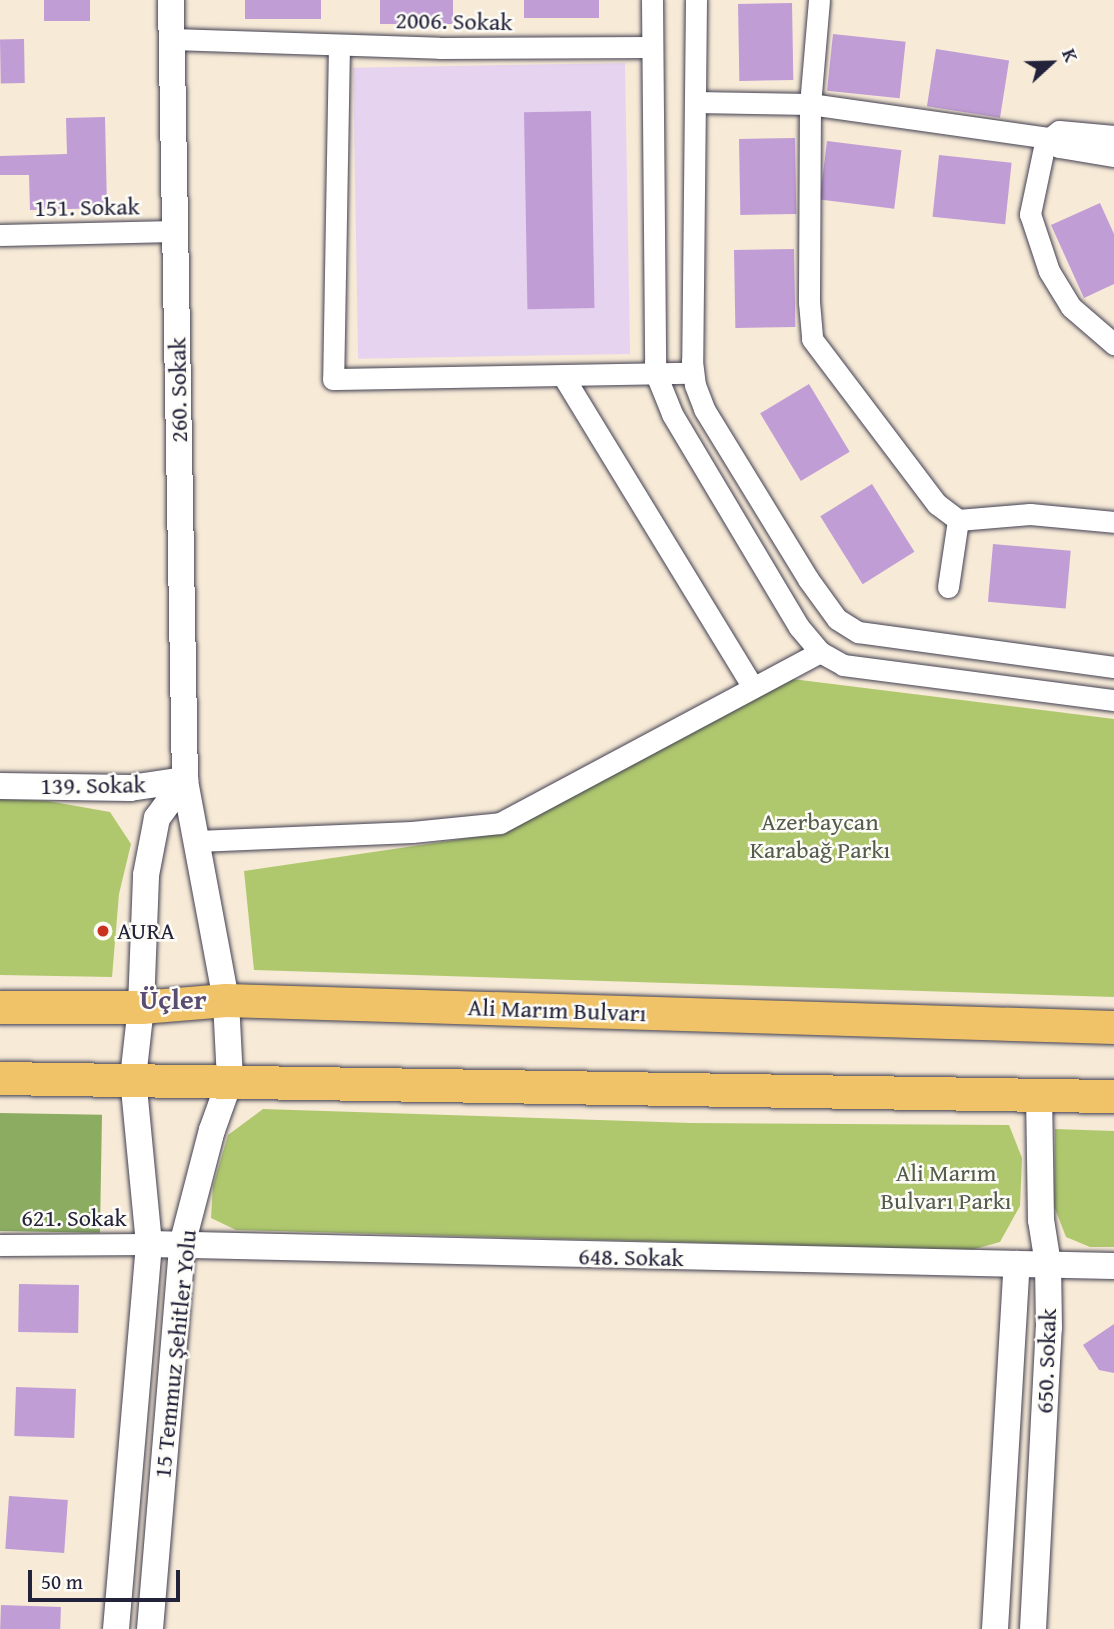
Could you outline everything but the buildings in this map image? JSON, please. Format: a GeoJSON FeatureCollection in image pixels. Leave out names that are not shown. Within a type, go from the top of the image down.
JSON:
{"type":"FeatureCollection","features":[{"type":"Feature","properties":{"kind":"main road","name":"Ali Marım Bulvarı"},"geometry":{"type":"LineString","coordinates":[[0,1007],[141,1007],[226,1000],[1114,1027]]}},
{"type":"Feature","properties":{"kind":"main road"},"geometry":{"type":"LineString","coordinates":[[0,1078],[1114,1096]]}},
{"type":"Feature","properties":{"kind":"street","name":"260. Sokak"},"geometry":{"type":"LineString","coordinates":[[171,0],[185,780],[197,841]]}},
{"type":"Feature","properties":{"kind":"street"},"geometry":{"type":"LineString","coordinates":[[652,0],[658,375],[672,414],[799,627],[820,652],[843,666],[1114,700]]}},
{"type":"Feature","properties":{"kind":"street"},"geometry":{"type":"LineString","coordinates":[[696,0],[693,373],[704,409],[808,579],[829,609],[847,627],[876,636],[1114,667]]}},
{"type":"Feature","properties":{"kind":"street"},"geometry":{"type":"LineString","coordinates":[[820,0],[810,104],[809,302],[812,339],[937,504],[958,520],[1030,513],[1114,522]]}},
{"type":"Feature","properties":{"kind":"street","name":"2006. Sokak"},"geometry":{"type":"LineString","coordinates":[[172,39],[439,48],[652,47]]}},
{"type":"Feature","properties":{"kind":"street"},"geometry":{"type":"LineString","coordinates":[[339,45],[333,379],[693,373]]}},
{"type":"Feature","properties":{"kind":"street"},"geometry":{"type":"LineString","coordinates":[[695,102],[810,104],[1048,138],[1059,147],[1114,156]]}},
{"type":"Feature","properties":{"kind":"street"},"geometry":{"type":"LineString","coordinates":[[1114,136],[1059,131],[1048,138],[1030,214],[1049,271],[1071,307],[1114,344]]}},
{"type":"Feature","properties":{"kind":"street","name":"151. Sokak"},"geometry":{"type":"LineString","coordinates":[[0,235],[175,231]]}},
{"type":"Feature","properties":{"kind":"street"},"geometry":{"type":"LineString","coordinates":[[563,376],[752,687]]}},
{"type":"Feature","properties":{"kind":"street"},"geometry":{"type":"LineString","coordinates":[[948,587],[958,520]]}},
{"type":"Feature","properties":{"kind":"street"},"geometry":{"type":"LineString","coordinates":[[197,841],[412,832],[500,823],[820,652]]}},
{"type":"Feature","properties":{"kind":"street","name":"139. Sokak"},"geometry":{"type":"LineString","coordinates":[[0,786],[130,789],[185,780]]}},
{"type":"Feature","properties":{"kind":"street","name":"15 Temmuz Şehitler Yolu"},"geometry":{"type":"LineString","coordinates":[[116,1629],[149,1244],[133,1079],[141,1007],[146,876],[158,818],[185,780]]}},
{"type":"Feature","properties":{"kind":"street","name":"15 Temmuz Şehitler Yolu"},"geometry":{"type":"LineString","coordinates":[[150,1629],[182,1245],[212,1130],[230,1080],[226,1000],[197,841]]}},
{"type":"Feature","properties":{"kind":"street","name":"650. Sokak"},"geometry":{"type":"LineString","coordinates":[[1033,1629],[1049,1328],[1048,1264],[1041,1220],[1039,1094]]}},
{"type":"Feature","properties":{"kind":"street","name":"621. Sokak"},"geometry":{"type":"LineString","coordinates":[[0,1245],[149,1244]]}},
{"type":"Feature","properties":{"kind":"street","name":"648. Sokak"},"geometry":{"type":"LineString","coordinates":[[149,1244],[1114,1266]]}},
{"type":"Feature","properties":{"kind":"street"},"geometry":{"type":"LineString","coordinates":[[995,1629],[1017,1264]]}},
{"type":"Feature","properties":{"kind":"shaded area"},"geometry":{"type":"Polygon","coordinates":[[[625,63],[630,354],[358,359],[353,68],[625,63]]]}},
{"type":"Feature","properties":{"kind":"green space","name":"Azerbaycan Karabağ Parkı"},"geometry":{"type":"Polygon","coordinates":[[[784,678],[1114,719],[1114,997],[254,970],[244,871],[489,835],[784,678]]]}},
{"type":"Feature","properties":{"kind":"green space"},"geometry":{"type":"Polygon","coordinates":[[[0,799],[48,801],[110,812],[131,844],[119,894],[112,977],[0,975],[0,799]]]}},
{"type":"Feature","properties":{"kind":"green space","name":"Ali Marım Bulvarı Parkı"},"geometry":{"type":"Polygon","coordinates":[[[263,1109],[690,1123],[1009,1125],[1022,1158],[1020,1206],[1000,1242],[971,1250],[236,1230],[211,1218],[213,1186],[228,1135],[263,1109]]]}},
{"type":"Feature","properties":{"kind":"green space"},"geometry":{"type":"Polygon","coordinates":[[[0,1113],[102,1115],[100,1233],[0,1231],[0,1113]]]}},
{"type":"Feature","properties":{"kind":"green space","name":"Ali Marım Bulvarı Parkı"},"geometry":{"type":"Polygon","coordinates":[[[1055,1129],[1114,1131],[1114,1247],[1090,1247],[1066,1237],[1054,1206],[1055,1129]]]}},
{"type":"Feature","properties":{"kind":"place","name":"AURA"},"geometry":{"type":"Point","coordinates":[103,931]}},
{"type":"Feature","properties":{"kind":"district","name":"Üçler"},"geometry":{"type":"Point","coordinates":[173,999]}}]}
